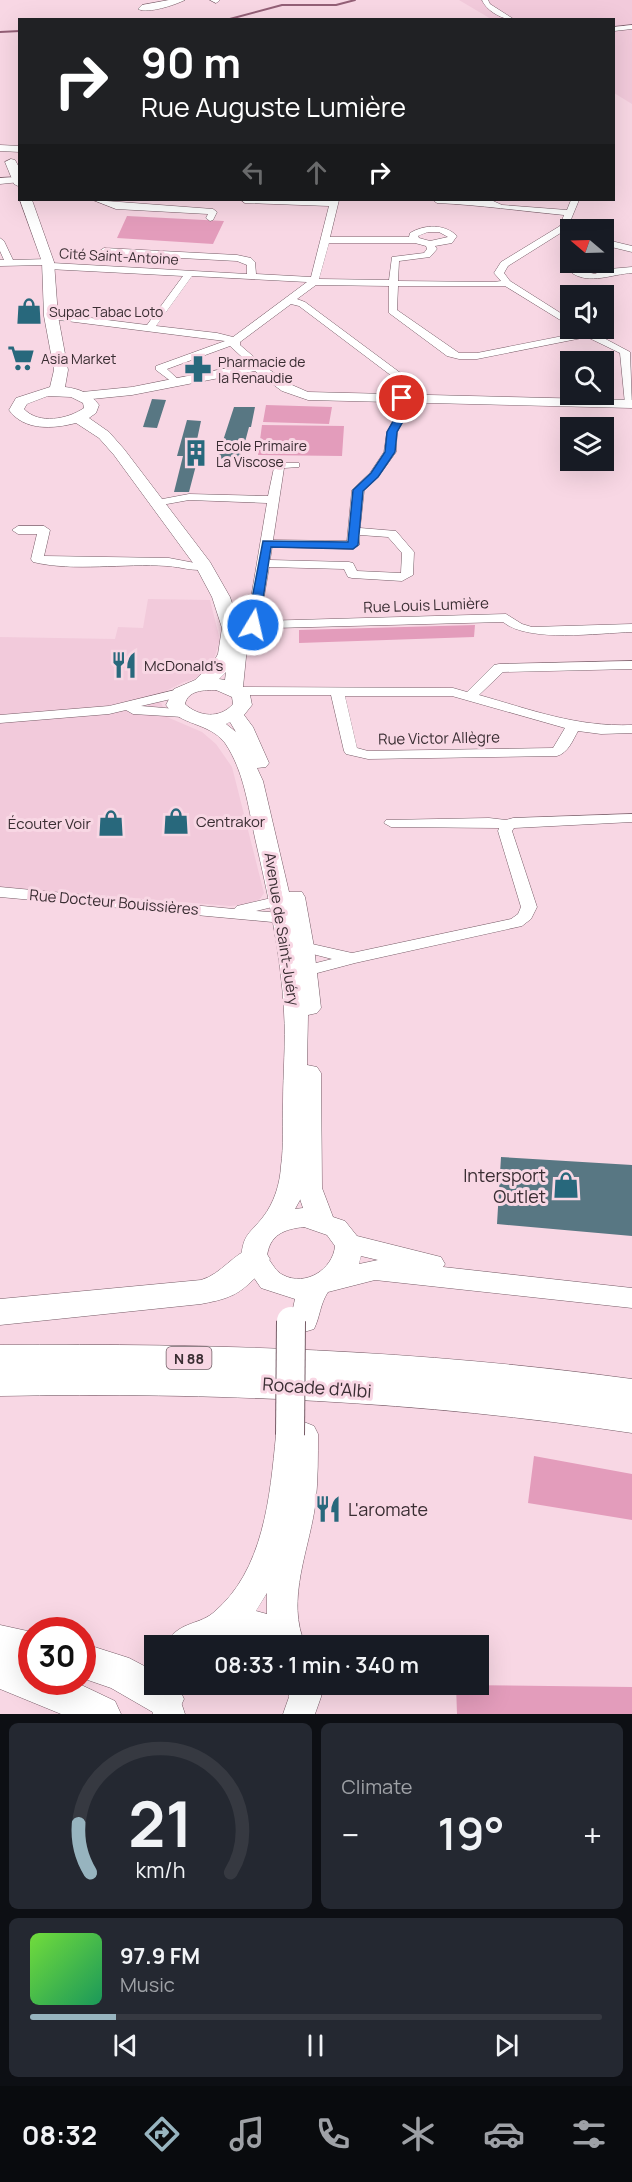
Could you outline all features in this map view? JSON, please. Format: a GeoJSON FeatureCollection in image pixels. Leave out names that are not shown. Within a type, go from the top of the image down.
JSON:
{"type":"FeatureCollection","features":[{"type":"Feature","properties":{"kind":"highway"},"geometry":{"type":"LineString","coordinates":[[0,1312],[201,1292],[264,1270]]}},
{"type":"Feature","properties":{"kind":"highway","name":"Rocade d'Albi"},"geometry":{"type":"LineString","coordinates":[[0,1358],[119,1357],[321,1362],[472,1374],[632,1393]]}},
{"type":"Feature","properties":{"kind":"highway","name":"Rocade d'Albi"},"geometry":{"type":"LineString","coordinates":[[0,1382],[221,1382],[466,1398],[632,1419]]}},
{"type":"Feature","properties":{"kind":"highway"},"geometry":{"type":"LineString","coordinates":[[466,1398],[505,1416],[632,1436]]}},
{"type":"Feature","properties":{"kind":"highway"},"geometry":{"type":"LineString","coordinates":[[0,1642],[18,1646]]}},
{"type":"Feature","properties":{"kind":"highway"},"geometry":{"type":"LineString","coordinates":[[96,1664],[143,1683],[165,1699]]}},
{"type":"Feature","properties":{"kind":"highway"},"geometry":{"type":"LineString","coordinates":[[0,1671],[57,1692],[101,1714]]}},
{"type":"Feature","properties":{"kind":"main road"},"geometry":{"type":"LineString","coordinates":[[0,135],[3,141],[1,148],[15,155],[18,175]]}},
{"type":"Feature","properties":{"kind":"main road"},"geometry":{"type":"LineString","coordinates":[[26,201],[48,264],[57,385]]}},
{"type":"Feature","properties":{"kind":"main road"},"geometry":{"type":"LineString","coordinates":[[57,385],[82,396],[92,405],[85,414],[45,423],[19,414],[17,405],[57,385]]}},
{"type":"Feature","properties":{"kind":"main road"},"geometry":{"type":"LineString","coordinates":[[85,414],[104,435],[193,551],[221,597],[238,647],[237,700]]}},
{"type":"Feature","properties":{"kind":"main road"},"geometry":{"type":"LineString","coordinates":[[231,628],[230,648],[225,661],[201,684],[179,693],[175,705],[183,714],[208,720],[237,700]]}},
{"type":"Feature","properties":{"kind":"main road"},"geometry":{"type":"LineString","coordinates":[[201,684],[218,684],[237,700]]}},
{"type":"Feature","properties":{"kind":"main road","name":"Avenue de Saint-Juéry"},"geometry":{"type":"LineString","coordinates":[[237,700],[243,727],[268,783],[303,947],[309,1015],[309,1188],[321,1220]]}},
{"type":"Feature","properties":{"kind":"main road","name":"Avenue de Saint-Juéry"},"geometry":{"type":"LineString","coordinates":[[208,720],[224,730],[234,742],[253,781],[282,910],[296,1014],[294,1167],[287,1200],[273,1223]]}},
{"type":"Feature","properties":{"kind":"main road"},"geometry":{"type":"LineString","coordinates":[[286,1635],[281,1602],[301,1500],[297,1435],[298,1322],[306,1302],[347,1262],[349,1252],[347,1242],[337,1229],[321,1220],[305,1217],[288,1218],[273,1223],[256,1239],[264,1270],[288,1299],[298,1322]]}},
{"type":"Feature","properties":{"kind":"main road"},"geometry":{"type":"LineString","coordinates":[[347,1242],[435,1265],[632,1287]]}},
{"type":"Feature","properties":{"kind":"main road"},"geometry":{"type":"LineString","coordinates":[[264,1270],[295,1288],[375,1270],[632,1298]]}},
{"type":"Feature","properties":{"kind":"main road"},"geometry":{"type":"LineString","coordinates":[[224,1623],[249,1596],[268,1558],[297,1435]]}},
{"type":"Feature","properties":{"kind":"main road"},"geometry":{"type":"LineString","coordinates":[[193,1635],[224,1623],[246,1623],[267,1628],[276,1635]]}},
{"type":"Feature","properties":{"kind":"main road"},"geometry":{"type":"LineString","coordinates":[[298,1714],[305,1695]]}},
{"type":"Feature","properties":{"kind":"street"},"geometry":{"type":"LineString","coordinates":[[164,3],[182,0]]}},
{"type":"Feature","properties":{"kind":"street"},"geometry":{"type":"LineString","coordinates":[[485,0],[487,5],[509,18]]}},
{"type":"Feature","properties":{"kind":"street"},"geometry":{"type":"LineString","coordinates":[[615,29],[632,27]]}},
{"type":"Feature","properties":{"kind":"street"},"geometry":{"type":"LineString","coordinates":[[0,181],[18,182]]}},
{"type":"Feature","properties":{"kind":"street"},"geometry":{"type":"LineString","coordinates":[[95,201],[116,206],[213,212],[210,218]]}},
{"type":"Feature","properties":{"kind":"street"},"geometry":{"type":"LineString","coordinates":[[176,382],[160,368],[235,341],[314,281],[333,202],[289,201]]}},
{"type":"Feature","properties":{"kind":"street"},"geometry":{"type":"LineString","coordinates":[[464,201],[492,202],[501,207],[570,213]]}},
{"type":"Feature","properties":{"kind":"street"},"geometry":{"type":"LineString","coordinates":[[560,317],[507,283],[499,273],[504,264],[557,232],[566,223],[575,201]]}},
{"type":"Feature","properties":{"kind":"street"},"geometry":{"type":"LineString","coordinates":[[324,240],[415,240],[430,244],[449,242],[453,236],[447,232],[424,230],[413,235],[415,240]]}},
{"type":"Feature","properties":{"kind":"street"},"geometry":{"type":"LineString","coordinates":[[0,242],[5,263],[0,272]]}},
{"type":"Feature","properties":{"kind":"street"},"geometry":{"type":"LineString","coordinates":[[430,244],[431,253],[427,255],[394,259],[392,311],[451,354],[467,356],[560,336]]}},
{"type":"Feature","properties":{"kind":"street"},"geometry":{"type":"LineString","coordinates":[[614,245],[632,249]]}},
{"type":"Feature","properties":{"kind":"street"},"geometry":{"type":"LineString","coordinates":[[100,254],[104,251],[237,258],[248,260],[252,264],[251,277]]}},
{"type":"Feature","properties":{"kind":"street","name":"Cité Saint-Antoine"},"geometry":{"type":"LineString","coordinates":[[5,263],[314,281],[392,284],[494,285],[507,283]]}},
{"type":"Feature","properties":{"kind":"street"},"geometry":{"type":"LineString","coordinates":[[614,271],[632,270]]}},
{"type":"Feature","properties":{"kind":"street","name":"Cité Saint-Antoine"},"geometry":{"type":"LineString","coordinates":[[150,327],[189,274]]}},
{"type":"Feature","properties":{"kind":"street"},"geometry":{"type":"LineString","coordinates":[[290,300],[302,304],[414,388],[392,432],[390,452],[374,475],[358,490],[355,531],[349,566],[350,572],[357,576],[402,578],[409,573],[408,552],[392,534],[355,531]]}},
{"type":"Feature","properties":{"kind":"street"},"geometry":{"type":"LineString","coordinates":[[51,316],[150,327],[235,341]]}},
{"type":"Feature","properties":{"kind":"street"},"geometry":{"type":"LineString","coordinates":[[235,341],[235,346],[294,393],[631,404],[625,352],[599,339]]}},
{"type":"Feature","properties":{"kind":"street"},"geometry":{"type":"LineString","coordinates":[[618,349],[632,340]]}},
{"type":"Feature","properties":{"kind":"street"},"geometry":{"type":"LineString","coordinates":[[85,414],[109,396],[258,366]]}},
{"type":"Feature","properties":{"kind":"street"},"geometry":{"type":"LineString","coordinates":[[82,396],[132,391]]}},
{"type":"Feature","properties":{"kind":"street"},"geometry":{"type":"LineString","coordinates":[[253,625],[279,465],[296,465]]}},
{"type":"Feature","properties":{"kind":"street"},"geometry":{"type":"LineString","coordinates":[[156,503],[189,497],[273,500]]}},
{"type":"Feature","properties":{"kind":"street"},"geometry":{"type":"LineString","coordinates":[[18,530],[44,530],[37,559],[169,562],[195,567],[204,566]]}},
{"type":"Feature","properties":{"kind":"street"},"geometry":{"type":"LineString","coordinates":[[266,543],[353,545]]}},
{"type":"Feature","properties":{"kind":"street"},"geometry":{"type":"LineString","coordinates":[[169,562],[184,553],[193,551]]}},
{"type":"Feature","properties":{"kind":"street"},"geometry":{"type":"LineString","coordinates":[[263,563],[349,566]]}},
{"type":"Feature","properties":{"kind":"street","name":"Rue Louis Lumière"},"geometry":{"type":"LineString","coordinates":[[231,628],[253,625],[506,618],[517,627],[531,631],[632,628]]}},
{"type":"Feature","properties":{"kind":"street"},"geometry":{"type":"LineString","coordinates":[[470,696],[499,668],[632,664]]}},
{"type":"Feature","properties":{"kind":"street","name":"Rue Victor Allègre"},"geometry":{"type":"LineString","coordinates":[[237,700],[281,692],[436,691],[470,696],[573,726],[601,730],[632,729]]}},
{"type":"Feature","properties":{"kind":"street"},"geometry":{"type":"LineString","coordinates":[[110,710],[179,693]]}},
{"type":"Feature","properties":{"kind":"street","name":"Rue Victor Allègre"},"geometry":{"type":"LineString","coordinates":[[337,693],[351,751],[368,755],[557,752],[573,726]]}},
{"type":"Feature","properties":{"kind":"street"},"geometry":{"type":"LineString","coordinates":[[0,719],[110,710],[183,714]]}},
{"type":"Feature","properties":{"kind":"street"},"geometry":{"type":"LineString","coordinates":[[392,823],[489,822],[508,825],[519,821],[632,818]]}},
{"type":"Feature","properties":{"kind":"street"},"geometry":{"type":"LineString","coordinates":[[306,971],[353,958],[516,923],[525,916],[529,907],[505,831],[508,825]]}},
{"type":"Feature","properties":{"kind":"street","name":"Rue Docteur Bouissières"},"geometry":{"type":"LineString","coordinates":[[0,892],[228,911],[282,910]]}},
{"type":"Feature","properties":{"kind":"street"},"geometry":{"type":"LineString","coordinates":[[303,947],[353,958]]}},
{"type":"Feature","properties":{"kind":"shaded area"},"geometry":{"type":"Polygon","coordinates":[[[459,0],[632,0],[632,104],[615,94],[615,18],[489,18],[459,0]]]}},
{"type":"Feature","properties":{"kind":"shaded area"},"geometry":{"type":"Polygon","coordinates":[[[127,216],[224,221],[213,244],[117,238],[127,216]]]}},
{"type":"Feature","properties":{"kind":"shaded area"},"geometry":{"type":"Polygon","coordinates":[[[266,405],[332,407],[329,424],[263,422],[266,405]]]}},
{"type":"Feature","properties":{"kind":"shaded area"},"geometry":{"type":"Polygon","coordinates":[[[262,425],[344,426],[342,456],[258,455],[262,425]]]}},
{"type":"Feature","properties":{"kind":"shaded area"},"geometry":{"type":"Polygon","coordinates":[[[148,599],[210,600],[220,640],[212,665],[198,678],[158,695],[167,717],[202,732],[216,744],[232,767],[264,893],[260,899],[249,904],[230,906],[0,887],[0,637],[115,639],[118,627],[143,628],[148,599]]]}},
{"type":"Feature","properties":{"kind":"shaded area"},"geometry":{"type":"Polygon","coordinates":[[[475,625],[474,637],[299,643],[299,630],[475,625]]]}},
{"type":"Feature","properties":{"kind":"shaded area"},"geometry":{"type":"Polygon","coordinates":[[[534,1456],[632,1474],[632,1520],[528,1503],[534,1456]]]}},
{"type":"Feature","properties":{"kind":"shaded area"},"geometry":{"type":"Polygon","coordinates":[[[489,1685],[632,1687],[632,1714],[457,1714],[456,1695],[489,1695],[489,1685]]]}},
{"type":"Feature","properties":{"kind":"building"},"geometry":{"type":"Polygon","coordinates":[[[152,399],[166,400],[157,428],[143,427],[152,399]]]}},
{"type":"Feature","properties":{"kind":"building"},"geometry":{"type":"Polygon","coordinates":[[[234,407],[255,407],[251,427],[249,427],[241,457],[217,459],[234,407]]]}},
{"type":"Feature","properties":{"kind":"building","name":"Ecole Primaire La Viscose"},"geometry":{"type":"Polygon","coordinates":[[[187,420],[201,421],[195,449],[200,450],[189,492],[174,492],[183,456],[177,456],[187,420]]]}},
{"type":"Feature","properties":{"kind":"building","name":"Intersport Outlet"},"geometry":{"type":"Polygon","coordinates":[[[501,1157],[632,1165],[632,1236],[497,1224],[501,1157]]]}},
{"type":"Feature","properties":{"kind":"waterway"},"geometry":{"type":"LineString","coordinates":[[233,18],[282,5],[336,5],[355,0]]}},
{"type":"Feature","properties":{"kind":"waterway"},"geometry":{"type":"LineString","coordinates":[[0,32],[18,31]]}},
{"type":"Feature","properties":{"kind":"place","name":"Supac Tabac Loto"},"geometry":{"type":"Point","coordinates":[29,311]}},
{"type":"Feature","properties":{"kind":"place","name":"Asia Market"},"geometry":{"type":"Point","coordinates":[21,358]}},
{"type":"Feature","properties":{"kind":"place","name":"Pharmacie de la Renaudie"},"geometry":{"type":"Point","coordinates":[198,369]}},
{"type":"Feature","properties":{"kind":"place","name":"Ecole Primaire La Viscose"},"geometry":{"type":"Point","coordinates":[196,453]}},
{"type":"Feature","properties":{"kind":"place","name":"McDonald's"},"geometry":{"type":"Point","coordinates":[124,665]}},
{"type":"Feature","properties":{"kind":"place","name":"Centrakor"},"geometry":{"type":"Point","coordinates":[176,821]}},
{"type":"Feature","properties":{"kind":"place","name":"Écouter Voir"},"geometry":{"type":"Point","coordinates":[111,823]}},
{"type":"Feature","properties":{"kind":"place","name":"Intersport Outlet"},"geometry":{"type":"Point","coordinates":[566,1185]}},
{"type":"Feature","properties":{"kind":"place","name":"L'aromate"},"geometry":{"type":"Point","coordinates":[328,1509]}},
{"type":"Feature","properties":{"kind":"route"},"geometry":{"type":"LineString","coordinates":[[253,625],[266,543],[353,545],[358,490],[374,475],[390,452],[392,432],[401,416],[402,398]]}}]}
